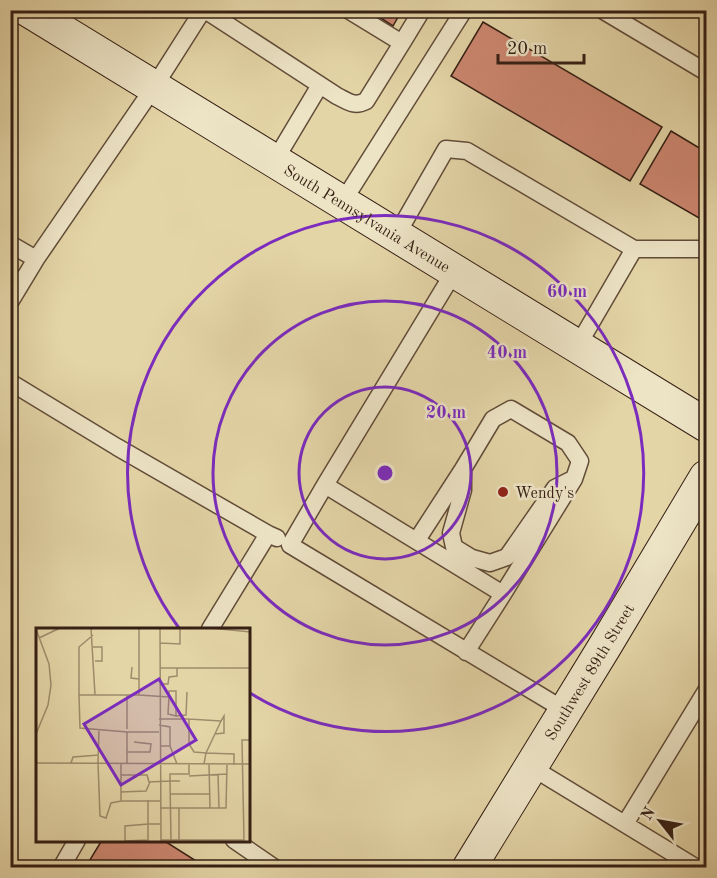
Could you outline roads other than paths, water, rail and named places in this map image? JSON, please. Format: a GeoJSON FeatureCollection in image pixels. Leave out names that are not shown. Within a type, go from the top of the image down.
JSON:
{"type":"FeatureCollection","features":[{"type":"Feature","properties":{"kind":"main road","name":"South Pennsylvania Avenue"},"geometry":{"type":"LineString","coordinates":[[44,15],[274,162],[706,425]]}},
{"type":"Feature","properties":{"kind":"main road","name":"Southwest 89th Street"},"geometry":{"type":"LineString","coordinates":[[469,867],[566,711],[706,477]]}},
{"type":"Feature","properties":{"kind":"lane"},"geometry":{"type":"LineString","coordinates":[[10,302],[204,10],[337,96],[354,104],[360,104],[366,101],[423,10]]}},
{"type":"Feature","properties":{"kind":"lane"},"geometry":{"type":"LineString","coordinates":[[348,10],[402,43]]}},
{"type":"Feature","properties":{"kind":"lane"},"geometry":{"type":"LineString","coordinates":[[342,203],[464,10]]}},
{"type":"Feature","properties":{"kind":"lane"},"geometry":{"type":"LineString","coordinates":[[602,10],[706,72]]}},
{"type":"Feature","properties":{"kind":"lane"},"geometry":{"type":"LineString","coordinates":[[274,162],[320,85]]}},
{"type":"Feature","properties":{"kind":"lane"},"geometry":{"type":"LineString","coordinates":[[396,236],[446,149],[467,151],[634,249],[706,249]]}},
{"type":"Feature","properties":{"kind":"lane"},"geometry":{"type":"LineString","coordinates":[[10,244],[36,260]]}},
{"type":"Feature","properties":{"kind":"lane"},"geometry":{"type":"LineString","coordinates":[[577,347],[634,249]]}},
{"type":"Feature","properties":{"kind":"lane"},"geometry":{"type":"LineString","coordinates":[[290,545],[454,272]]}},
{"type":"Feature","properties":{"kind":"lane"},"geometry":{"type":"LineString","coordinates":[[10,382],[117,447],[290,545],[566,711]]}},
{"type":"Feature","properties":{"kind":"lane"},"geometry":{"type":"LineString","coordinates":[[417,540],[493,419],[511,409],[568,443],[580,461],[574,479],[466,652]]}},
{"type":"Feature","properties":{"kind":"lane"},"geometry":{"type":"LineString","coordinates":[[463,469],[463,490],[451,533],[454,547],[472,558],[490,563],[507,557],[555,488],[574,479]]}},
{"type":"Feature","properties":{"kind":"lane"},"geometry":{"type":"LineString","coordinates":[[325,485],[503,594]]}},
{"type":"Feature","properties":{"kind":"lane"},"geometry":{"type":"LineString","coordinates":[[211,628],[268,534]]}},
{"type":"Feature","properties":{"kind":"lane"},"geometry":{"type":"LineString","coordinates":[[625,824],[706,691]]}},
{"type":"Feature","properties":{"kind":"lane"},"geometry":{"type":"LineString","coordinates":[[531,768],[697,867]]}},
{"type":"Feature","properties":{"kind":"lane"},"geometry":{"type":"LineString","coordinates":[[61,867],[76,842]]}},
{"type":"Feature","properties":{"kind":"lane"},"geometry":{"type":"LineString","coordinates":[[237,842],[275,867]]}},
{"type":"Feature","properties":{"kind":"place","name":"Wendy's"},"geometry":{"type":"Point","coordinates":[503,492]}}]}
